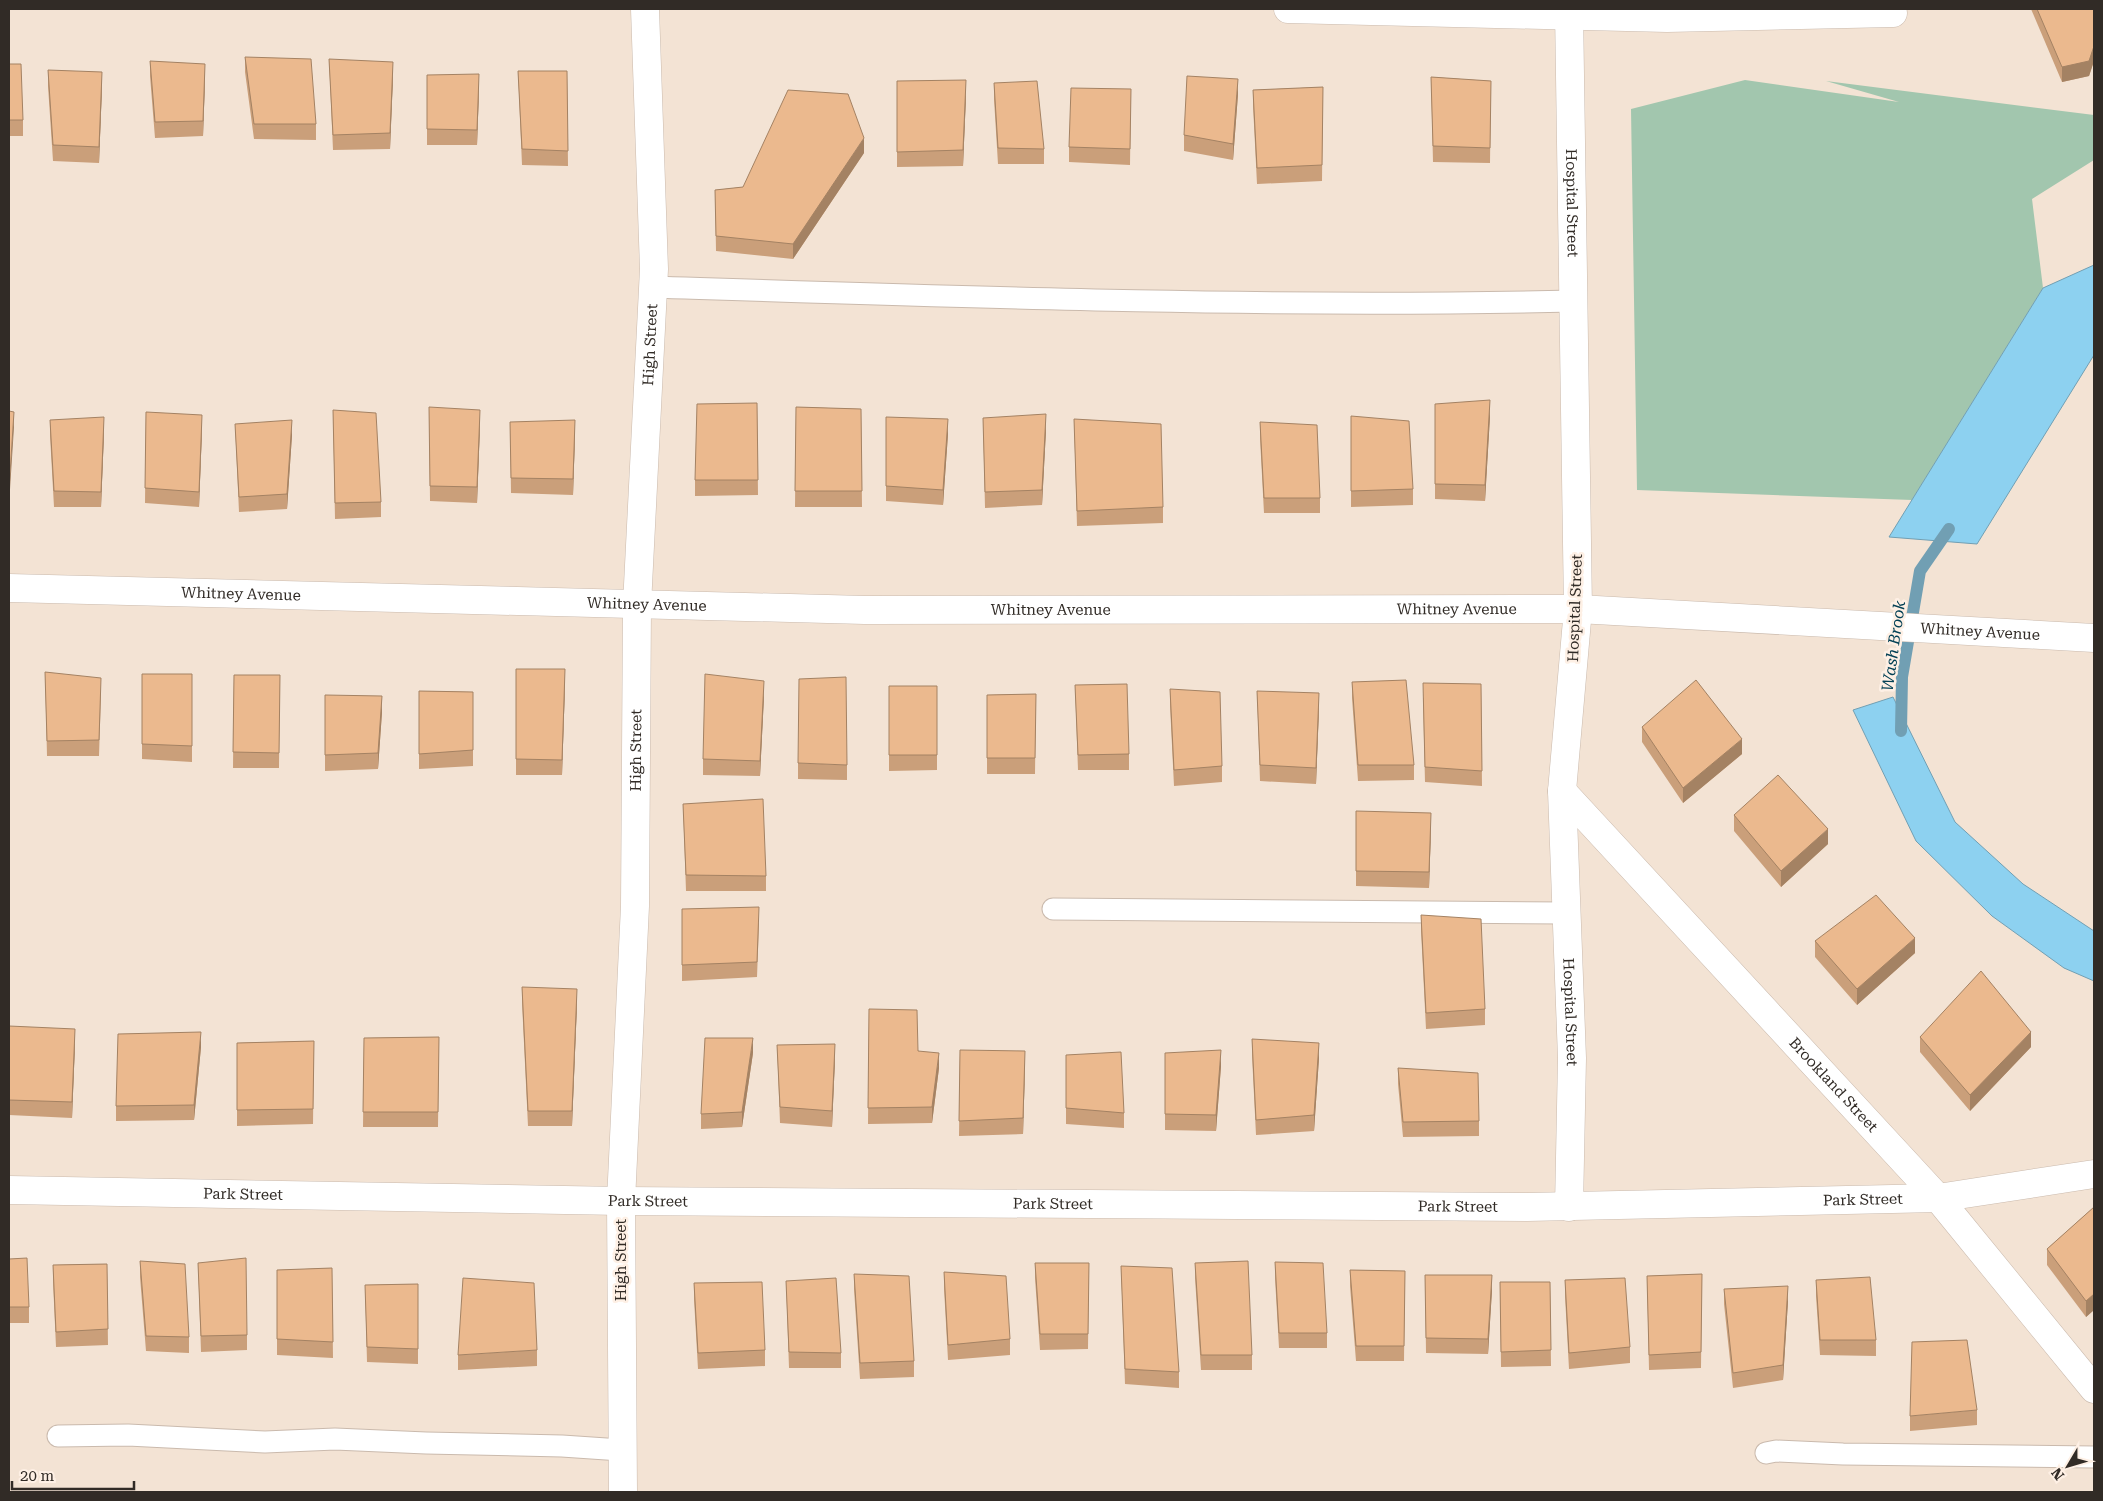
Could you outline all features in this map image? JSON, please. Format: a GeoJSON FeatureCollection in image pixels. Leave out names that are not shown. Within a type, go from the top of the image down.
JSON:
{"type":"FeatureCollection","features":[{"type":"Feature","properties":{"kind":"street","name":"High Street"},"geometry":{"type":"LineString","coordinates":[[623,1492],[621,1450],[620,1202],[635,906],[638,604],[654,269],[645,9]]}},
{"type":"Feature","properties":{"kind":"street"},"geometry":{"type":"LineString","coordinates":[[1288,9],[1569,13],[1667,18],[1893,13]]}},
{"type":"Feature","properties":{"kind":"street","name":"Hospital Street"},"geometry":{"type":"LineString","coordinates":[[1569,13],[1578,609],[1562,790],[1572,1058],[1569,1207]]}},
{"type":"Feature","properties":{"kind":"street","name":"Whitney Avenue"},"geometry":{"type":"LineString","coordinates":[[9,588],[865,610],[1578,609],[2094,638]]}},
{"type":"Feature","properties":{"kind":"street","name":"Brookland Street"},"geometry":{"type":"LineString","coordinates":[[1562,790],[1938,1198],[2094,1389]]}},
{"type":"Feature","properties":{"kind":"street","name":"Park Street"},"geometry":{"type":"LineString","coordinates":[[9,1190],[620,1202],[1569,1207],[1938,1198],[2094,1174]]}},
{"type":"Feature","properties":{"kind":"lane"},"geometry":{"type":"LineString","coordinates":[[653,287],[1113,301],[1417,304],[1573,301]]}},
{"type":"Feature","properties":{"kind":"lane"},"geometry":{"type":"LineString","coordinates":[[1053,909],[1566,913]]}},
{"type":"Feature","properties":{"kind":"lane"},"geometry":{"type":"LineString","coordinates":[[58,1436],[128,1435],[265,1442],[336,1439],[562,1446],[621,1450]]}},
{"type":"Feature","properties":{"kind":"lane"},"geometry":{"type":"LineString","coordinates":[[1766,1453],[1776,1451],[1843,1454],[2094,1457]]}},
{"type":"Feature","properties":{"kind":"green space"},"geometry":{"type":"Polygon","coordinates":[[[1745,80],[1899,102],[1826,81],[2094,115],[2094,160],[2032,199],[2043,288],[1912,500],[1637,490],[1631,109],[1745,80]]]}},
{"type":"Feature","properties":{"kind":"water"},"geometry":{"type":"Polygon","coordinates":[[[2094,265],[2094,355],[1977,544],[1889,537],[2043,288],[2094,265]]]}},
{"type":"Feature","properties":{"kind":"water"},"geometry":{"type":"Polygon","coordinates":[[[1893,697],[1955,822],[2023,884],[2094,931],[2094,981],[2064,968],[1992,916],[1916,841],[1853,710],[1893,697]]]}},
{"type":"Feature","properties":{"kind":"building"},"geometry":{"type":"Polygon","coordinates":[[[2037,9],[2094,9],[2094,46],[2089,61],[2062,67],[2037,9]]]}},
{"type":"Feature","properties":{"kind":"building"},"geometry":{"type":"Polygon","coordinates":[[[245,57],[311,59],[316,124],[254,124],[245,57]]]}},
{"type":"Feature","properties":{"kind":"building"},"geometry":{"type":"Polygon","coordinates":[[[329,59],[393,62],[390,133],[333,135],[329,59]]]}},
{"type":"Feature","properties":{"kind":"building"},"geometry":{"type":"Polygon","coordinates":[[[150,61],[205,64],[203,121],[155,122],[150,61]]]}},
{"type":"Feature","properties":{"kind":"building"},"geometry":{"type":"Polygon","coordinates":[[[9,64],[21,64],[23,120],[9,120],[9,64]]]}},
{"type":"Feature","properties":{"kind":"building"},"geometry":{"type":"Polygon","coordinates":[[[48,70],[102,72],[99,147],[53,145],[48,70]]]}},
{"type":"Feature","properties":{"kind":"building"},"geometry":{"type":"Polygon","coordinates":[[[518,71],[567,71],[568,151],[522,149],[518,71]]]}},
{"type":"Feature","properties":{"kind":"building"},"geometry":{"type":"Polygon","coordinates":[[[479,74],[477,130],[427,129],[427,75],[479,74]]]}},
{"type":"Feature","properties":{"kind":"building"},"geometry":{"type":"Polygon","coordinates":[[[1187,76],[1238,79],[1233,144],[1184,135],[1187,76]]]}},
{"type":"Feature","properties":{"kind":"building"},"geometry":{"type":"Polygon","coordinates":[[[1431,77],[1491,81],[1490,148],[1433,146],[1431,77]]]}},
{"type":"Feature","properties":{"kind":"building"},"geometry":{"type":"Polygon","coordinates":[[[966,80],[963,150],[897,152],[897,81],[966,80]]]}},
{"type":"Feature","properties":{"kind":"building"},"geometry":{"type":"Polygon","coordinates":[[[1037,81],[1044,149],[998,148],[994,83],[1037,81]]]}},
{"type":"Feature","properties":{"kind":"building"},"geometry":{"type":"Polygon","coordinates":[[[1323,87],[1322,165],[1257,168],[1253,90],[1323,87]]]}},
{"type":"Feature","properties":{"kind":"building"},"geometry":{"type":"Polygon","coordinates":[[[1071,88],[1131,89],[1130,149],[1069,147],[1071,88]]]}},
{"type":"Feature","properties":{"kind":"building"},"geometry":{"type":"Polygon","coordinates":[[[788,90],[848,94],[864,138],[793,244],[716,236],[715,190],[743,187],[788,90]]]}},
{"type":"Feature","properties":{"kind":"building"},"geometry":{"type":"Polygon","coordinates":[[[1490,400],[1485,485],[1435,484],[1435,404],[1490,400]]]}},
{"type":"Feature","properties":{"kind":"building"},"geometry":{"type":"Polygon","coordinates":[[[757,403],[758,480],[695,480],[697,404],[757,403]]]}},
{"type":"Feature","properties":{"kind":"building"},"geometry":{"type":"Polygon","coordinates":[[[429,407],[480,410],[477,487],[430,486],[429,407]]]}},
{"type":"Feature","properties":{"kind":"building"},"geometry":{"type":"Polygon","coordinates":[[[796,407],[861,409],[862,491],[795,491],[796,407]]]}},
{"type":"Feature","properties":{"kind":"building"},"geometry":{"type":"Polygon","coordinates":[[[333,410],[376,413],[381,502],[335,503],[333,410]]]}},
{"type":"Feature","properties":{"kind":"building"},"geometry":{"type":"Polygon","coordinates":[[[9,411],[14,412],[9,489],[9,411]]]}},
{"type":"Feature","properties":{"kind":"building"},"geometry":{"type":"Polygon","coordinates":[[[146,412],[202,415],[199,492],[145,488],[146,412]]]}},
{"type":"Feature","properties":{"kind":"building"},"geometry":{"type":"Polygon","coordinates":[[[1046,414],[1042,490],[985,492],[983,418],[1046,414]]]}},
{"type":"Feature","properties":{"kind":"building"},"geometry":{"type":"Polygon","coordinates":[[[1351,416],[1409,421],[1413,489],[1351,491],[1351,416]]]}},
{"type":"Feature","properties":{"kind":"building"},"geometry":{"type":"Polygon","coordinates":[[[104,417],[101,492],[54,491],[50,420],[104,417]]]}},
{"type":"Feature","properties":{"kind":"building"},"geometry":{"type":"Polygon","coordinates":[[[886,417],[948,419],[943,490],[886,486],[886,417]]]}},
{"type":"Feature","properties":{"kind":"building"},"geometry":{"type":"Polygon","coordinates":[[[1074,419],[1161,424],[1163,507],[1077,511],[1074,419]]]}},
{"type":"Feature","properties":{"kind":"building"},"geometry":{"type":"Polygon","coordinates":[[[292,420],[287,494],[239,497],[235,424],[292,420]]]}},
{"type":"Feature","properties":{"kind":"building"},"geometry":{"type":"Polygon","coordinates":[[[575,420],[573,479],[511,478],[510,422],[575,420]]]}},
{"type":"Feature","properties":{"kind":"building"},"geometry":{"type":"Polygon","coordinates":[[[1260,422],[1317,425],[1320,498],[1264,498],[1260,422]]]}},
{"type":"Feature","properties":{"kind":"building"},"geometry":{"type":"Polygon","coordinates":[[[516,669],[565,669],[562,760],[516,759],[516,669]]]}},
{"type":"Feature","properties":{"kind":"building"},"geometry":{"type":"Polygon","coordinates":[[[45,672],[101,678],[99,740],[47,741],[45,672]]]}},
{"type":"Feature","properties":{"kind":"building"},"geometry":{"type":"Polygon","coordinates":[[[142,674],[192,674],[192,746],[142,744],[142,674]]]}},
{"type":"Feature","properties":{"kind":"building"},"geometry":{"type":"Polygon","coordinates":[[[705,674],[764,681],[760,761],[703,759],[705,674]]]}},
{"type":"Feature","properties":{"kind":"building"},"geometry":{"type":"Polygon","coordinates":[[[234,675],[280,675],[279,753],[233,752],[234,675]]]}},
{"type":"Feature","properties":{"kind":"building"},"geometry":{"type":"Polygon","coordinates":[[[846,677],[847,765],[798,763],[799,679],[846,677]]]}},
{"type":"Feature","properties":{"kind":"building"},"geometry":{"type":"Polygon","coordinates":[[[1406,680],[1414,765],[1358,765],[1352,682],[1406,680]]]}},
{"type":"Feature","properties":{"kind":"building"},"geometry":{"type":"Polygon","coordinates":[[[1696,680],[1742,739],[1683,788],[1642,727],[1696,680]]]}},
{"type":"Feature","properties":{"kind":"building"},"geometry":{"type":"Polygon","coordinates":[[[1423,683],[1481,684],[1482,771],[1425,767],[1423,683]]]}},
{"type":"Feature","properties":{"kind":"building"},"geometry":{"type":"Polygon","coordinates":[[[1127,684],[1129,754],[1078,755],[1075,685],[1127,684]]]}},
{"type":"Feature","properties":{"kind":"building"},"geometry":{"type":"Polygon","coordinates":[[[889,686],[937,686],[937,755],[889,755],[889,686]]]}},
{"type":"Feature","properties":{"kind":"building"},"geometry":{"type":"Polygon","coordinates":[[[1170,689],[1220,692],[1222,766],[1174,770],[1170,689]]]}},
{"type":"Feature","properties":{"kind":"building"},"geometry":{"type":"Polygon","coordinates":[[[419,691],[473,692],[473,750],[419,754],[419,691]]]}},
{"type":"Feature","properties":{"kind":"building"},"geometry":{"type":"Polygon","coordinates":[[[1257,691],[1319,693],[1316,768],[1260,765],[1257,691]]]}},
{"type":"Feature","properties":{"kind":"building"},"geometry":{"type":"Polygon","coordinates":[[[1036,694],[1035,758],[987,758],[987,695],[1036,694]]]}},
{"type":"Feature","properties":{"kind":"building"},"geometry":{"type":"Polygon","coordinates":[[[325,695],[382,696],[378,753],[325,755],[325,695]]]}},
{"type":"Feature","properties":{"kind":"building"},"geometry":{"type":"Polygon","coordinates":[[[1778,775],[1828,829],[1781,871],[1734,815],[1778,775]]]}},
{"type":"Feature","properties":{"kind":"building"},"geometry":{"type":"Polygon","coordinates":[[[763,799],[766,876],[686,875],[683,804],[763,799]]]}},
{"type":"Feature","properties":{"kind":"building"},"geometry":{"type":"Polygon","coordinates":[[[1356,811],[1431,813],[1429,872],[1356,871],[1356,811]]]}},
{"type":"Feature","properties":{"kind":"building"},"geometry":{"type":"Polygon","coordinates":[[[1876,895],[1915,938],[1857,989],[1815,941],[1876,895]]]}},
{"type":"Feature","properties":{"kind":"building"},"geometry":{"type":"Polygon","coordinates":[[[759,907],[757,962],[682,965],[682,909],[759,907]]]}},
{"type":"Feature","properties":{"kind":"building"},"geometry":{"type":"Polygon","coordinates":[[[1421,915],[1481,919],[1485,1009],[1426,1013],[1421,915]]]}},
{"type":"Feature","properties":{"kind":"building"},"geometry":{"type":"Polygon","coordinates":[[[1981,971],[2031,1032],[1970,1095],[1920,1037],[1981,971]]]}},
{"type":"Feature","properties":{"kind":"building"},"geometry":{"type":"Polygon","coordinates":[[[522,987],[577,989],[572,1111],[528,1111],[522,987]]]}},
{"type":"Feature","properties":{"kind":"building"},"geometry":{"type":"Polygon","coordinates":[[[869,1009],[917,1010],[918,1051],[939,1053],[932,1107],[868,1108],[869,1009]]]}},
{"type":"Feature","properties":{"kind":"building"},"geometry":{"type":"Polygon","coordinates":[[[9,1026],[75,1029],[72,1102],[9,1100],[9,1026]]]}},
{"type":"Feature","properties":{"kind":"building"},"geometry":{"type":"Polygon","coordinates":[[[201,1032],[194,1105],[116,1106],[118,1034],[201,1032]]]}},
{"type":"Feature","properties":{"kind":"building"},"geometry":{"type":"Polygon","coordinates":[[[439,1037],[438,1112],[363,1112],[364,1038],[439,1037]]]}},
{"type":"Feature","properties":{"kind":"building"},"geometry":{"type":"Polygon","coordinates":[[[705,1038],[753,1038],[742,1112],[701,1114],[705,1038]]]}},
{"type":"Feature","properties":{"kind":"building"},"geometry":{"type":"Polygon","coordinates":[[[1252,1039],[1319,1043],[1314,1115],[1256,1120],[1252,1039]]]}},
{"type":"Feature","properties":{"kind":"building"},"geometry":{"type":"Polygon","coordinates":[[[314,1041],[313,1109],[237,1110],[237,1043],[314,1041]]]}},
{"type":"Feature","properties":{"kind":"building"},"geometry":{"type":"Polygon","coordinates":[[[835,1044],[832,1111],[780,1107],[777,1045],[835,1044]]]}},
{"type":"Feature","properties":{"kind":"building"},"geometry":{"type":"Polygon","coordinates":[[[960,1050],[1025,1051],[1023,1118],[959,1121],[960,1050]]]}},
{"type":"Feature","properties":{"kind":"building"},"geometry":{"type":"Polygon","coordinates":[[[1221,1050],[1216,1115],[1165,1114],[1165,1053],[1221,1050]]]}},
{"type":"Feature","properties":{"kind":"building"},"geometry":{"type":"Polygon","coordinates":[[[1121,1052],[1124,1113],[1066,1108],[1066,1055],[1121,1052]]]}},
{"type":"Feature","properties":{"kind":"building"},"geometry":{"type":"Polygon","coordinates":[[[1398,1068],[1478,1073],[1479,1121],[1403,1122],[1398,1068]]]}},
{"type":"Feature","properties":{"kind":"building"},"geometry":{"type":"Polygon","coordinates":[[[2094,1207],[2094,1294],[2086,1301],[2047,1249],[2094,1207]]]}},
{"type":"Feature","properties":{"kind":"building"},"geometry":{"type":"Polygon","coordinates":[[[27,1258],[29,1307],[9,1307],[9,1259],[27,1258]]]}},
{"type":"Feature","properties":{"kind":"building"},"geometry":{"type":"Polygon","coordinates":[[[246,1258],[247,1335],[201,1336],[198,1263],[246,1258]]]}},
{"type":"Feature","properties":{"kind":"building"},"geometry":{"type":"Polygon","coordinates":[[[140,1261],[185,1264],[189,1337],[146,1336],[140,1261]]]}},
{"type":"Feature","properties":{"kind":"building"},"geometry":{"type":"Polygon","coordinates":[[[1248,1261],[1252,1355],[1201,1355],[1195,1263],[1248,1261]]]}},
{"type":"Feature","properties":{"kind":"building"},"geometry":{"type":"Polygon","coordinates":[[[1275,1262],[1323,1263],[1327,1333],[1279,1333],[1275,1262]]]}},
{"type":"Feature","properties":{"kind":"building"},"geometry":{"type":"Polygon","coordinates":[[[1035,1263],[1089,1263],[1088,1334],[1040,1334],[1035,1263]]]}},
{"type":"Feature","properties":{"kind":"building"},"geometry":{"type":"Polygon","coordinates":[[[107,1264],[108,1329],[56,1332],[53,1265],[107,1264]]]}},
{"type":"Feature","properties":{"kind":"building"},"geometry":{"type":"Polygon","coordinates":[[[1121,1266],[1172,1268],[1179,1372],[1125,1369],[1121,1266]]]}},
{"type":"Feature","properties":{"kind":"building"},"geometry":{"type":"Polygon","coordinates":[[[332,1268],[333,1342],[277,1339],[277,1270],[332,1268]]]}},
{"type":"Feature","properties":{"kind":"building"},"geometry":{"type":"Polygon","coordinates":[[[1350,1270],[1405,1271],[1404,1346],[1356,1346],[1350,1270]]]}},
{"type":"Feature","properties":{"kind":"building"},"geometry":{"type":"Polygon","coordinates":[[[944,1272],[1006,1276],[1010,1339],[948,1345],[944,1272]]]}},
{"type":"Feature","properties":{"kind":"building"},"geometry":{"type":"Polygon","coordinates":[[[854,1274],[909,1276],[914,1361],[860,1363],[854,1274]]]}},
{"type":"Feature","properties":{"kind":"building"},"geometry":{"type":"Polygon","coordinates":[[[1702,1274],[1701,1352],[1649,1355],[1647,1276],[1702,1274]]]}},
{"type":"Feature","properties":{"kind":"building"},"geometry":{"type":"Polygon","coordinates":[[[1425,1275],[1492,1275],[1488,1339],[1426,1338],[1425,1275]]]}},
{"type":"Feature","properties":{"kind":"building"},"geometry":{"type":"Polygon","coordinates":[[[1870,1277],[1876,1340],[1820,1340],[1816,1280],[1870,1277]]]}},
{"type":"Feature","properties":{"kind":"building"},"geometry":{"type":"Polygon","coordinates":[[[463,1278],[534,1283],[537,1350],[458,1355],[463,1278]]]}},
{"type":"Feature","properties":{"kind":"building"},"geometry":{"type":"Polygon","coordinates":[[[836,1278],[841,1353],[789,1352],[786,1281],[836,1278]]]}},
{"type":"Feature","properties":{"kind":"building"},"geometry":{"type":"Polygon","coordinates":[[[1625,1278],[1630,1347],[1569,1353],[1565,1280],[1625,1278]]]}},
{"type":"Feature","properties":{"kind":"building"},"geometry":{"type":"Polygon","coordinates":[[[762,1282],[765,1350],[698,1353],[694,1283],[762,1282]]]}},
{"type":"Feature","properties":{"kind":"building"},"geometry":{"type":"Polygon","coordinates":[[[1500,1282],[1550,1282],[1551,1350],[1501,1352],[1500,1282]]]}},
{"type":"Feature","properties":{"kind":"building"},"geometry":{"type":"Polygon","coordinates":[[[418,1284],[418,1349],[367,1347],[365,1285],[418,1284]]]}},
{"type":"Feature","properties":{"kind":"building"},"geometry":{"type":"Polygon","coordinates":[[[1788,1286],[1783,1365],[1733,1373],[1724,1289],[1788,1286]]]}},
{"type":"Feature","properties":{"kind":"building"},"geometry":{"type":"Polygon","coordinates":[[[1967,1340],[1977,1410],[1910,1416],[1912,1342],[1967,1340]]]}},
{"type":"Feature","properties":{"kind":"waterway","name":"Wash Brook"},"geometry":{"type":"LineString","coordinates":[[1901,731],[1902,677],[1920,571],[1949,529]]}}]}
